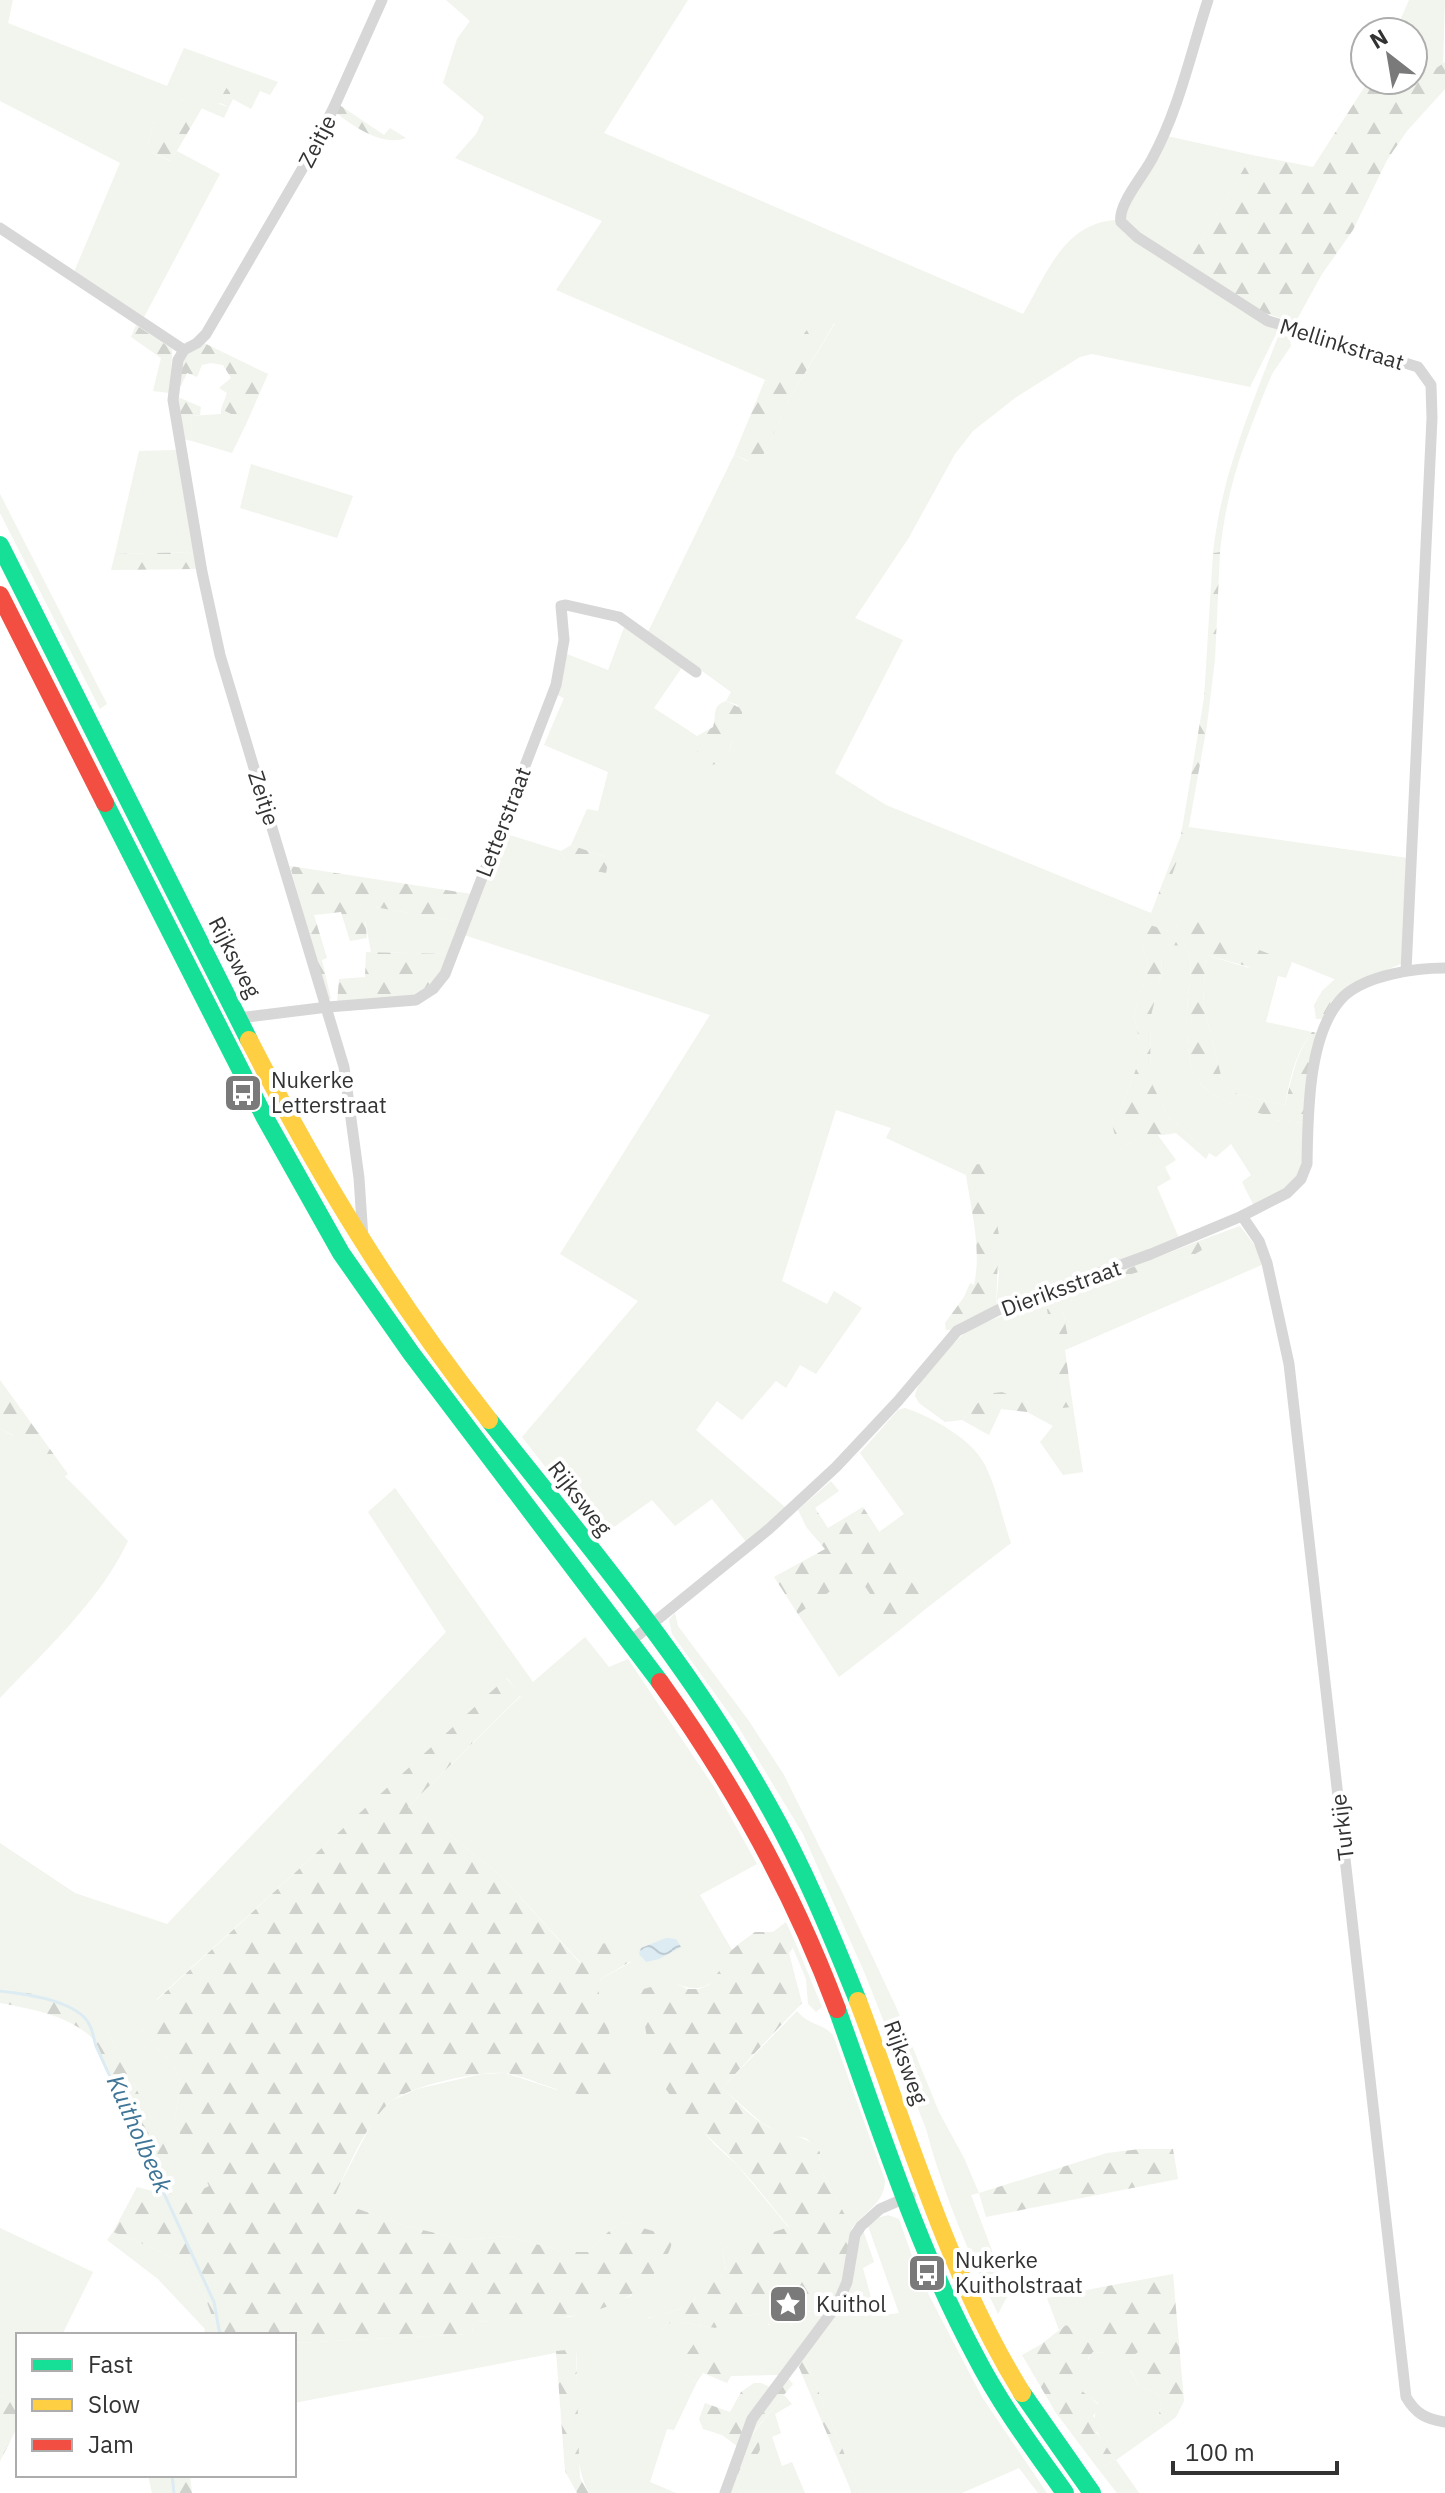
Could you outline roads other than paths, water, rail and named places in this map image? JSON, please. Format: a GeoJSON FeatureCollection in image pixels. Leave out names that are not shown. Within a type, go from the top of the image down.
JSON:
{"type":"FeatureCollection","features":[{"type":"Feature","properties":{"kind":"highway","name":"Rijksweg"},"geometry":{"type":"LineString","coordinates":[[0,545],[304,1144],[364,1246],[460,1382],[650,1628],[762,1793],[804,1872],[847,1971],[927,2189],[981,2319],[1038,2419],[1092,2493]]}},
{"type":"Feature","properties":{"kind":"highway","name":"Rijksweg"},"geometry":{"type":"LineString","coordinates":[[0,595],[264,1116],[322,1221],[411,1353],[631,1641],[722,1773],[794,1905],[839,2013],[945,2295],[975,2356],[1012,2419],[1065,2493]]}},
{"type":"Feature","properties":{"kind":"street","name":"Zeitje"},"geometry":{"type":"LineString","coordinates":[[364,1246],[359,1178],[344,1067],[220,655],[202,572],[173,400],[178,360],[184,350],[206,334],[282,207],[334,107],[382,0]]}},
{"type":"Feature","properties":{"kind":"street","name":"Mellinkstraat"},"geometry":{"type":"LineString","coordinates":[[1208,0],[1165,134],[1140,182],[1121,208],[1119,216],[1122,225],[1268,321],[1418,367],[1431,385],[1432,418],[1406,971]]}},
{"type":"Feature","properties":{"kind":"street"},"geometry":{"type":"LineString","coordinates":[[0,228],[184,350]]}},
{"type":"Feature","properties":{"kind":"street","name":"Letterstraat"},"geometry":{"type":"LineString","coordinates":[[239,1018],[416,1000],[433,989],[445,974],[556,685],[564,640],[561,606],[619,617],[696,672]]}},
{"type":"Feature","properties":{"kind":"street","name":"Dieriksstraat"},"geometry":{"type":"LineString","coordinates":[[631,1641],[769,1529],[836,1467],[898,1401],[957,1331],[998,1310],[1151,1254],[1242,1216],[1287,1193],[1306,1172],[1308,1095],[1324,1033],[1335,1009],[1352,990],[1406,971],[1445,968]]}},
{"type":"Feature","properties":{"kind":"street","name":"Turkije"},"geometry":{"type":"LineString","coordinates":[[1242,1216],[1259,1241],[1267,1263],[1289,1364],[1406,2397],[1414,2410],[1428,2420],[1445,2422]]}},
{"type":"Feature","properties":{"kind":"street"},"geometry":{"type":"LineString","coordinates":[[725,2493],[752,2419],[837,2305],[847,2282],[855,2235],[880,2209],[927,2189]]}},
{"type":"Feature","properties":{"kind":"water"},"geometry":{"type":"Polygon","coordinates":[[[666,1938],[676,1939],[681,1947],[646,1962],[639,1954],[641,1948],[666,1938]]]}},
{"type":"Feature","properties":{"kind":"waterway","name":"Kuitholbeek"},"geometry":{"type":"LineString","coordinates":[[0,1991],[56,2002],[87,2020],[96,2046],[214,2302],[220,2333]]}},
{"type":"Feature","properties":{"kind":"waterway","name":"Kuitholbeek"},"geometry":{"type":"LineString","coordinates":[[172,2477],[174,2493]]}},
{"type":"Feature","properties":{"kind":"place","name":"Nukerke Letterstraat"},"geometry":{"type":"Point","coordinates":[243,1093]}},
{"type":"Feature","properties":{"kind":"place","name":"Nukerke Kuitholstraat"},"geometry":{"type":"Point","coordinates":[927,2273]}},
{"type":"Feature","properties":{"kind":"place","name":"Kuithol"},"geometry":{"type":"Point","coordinates":[788,2304]}}]}
